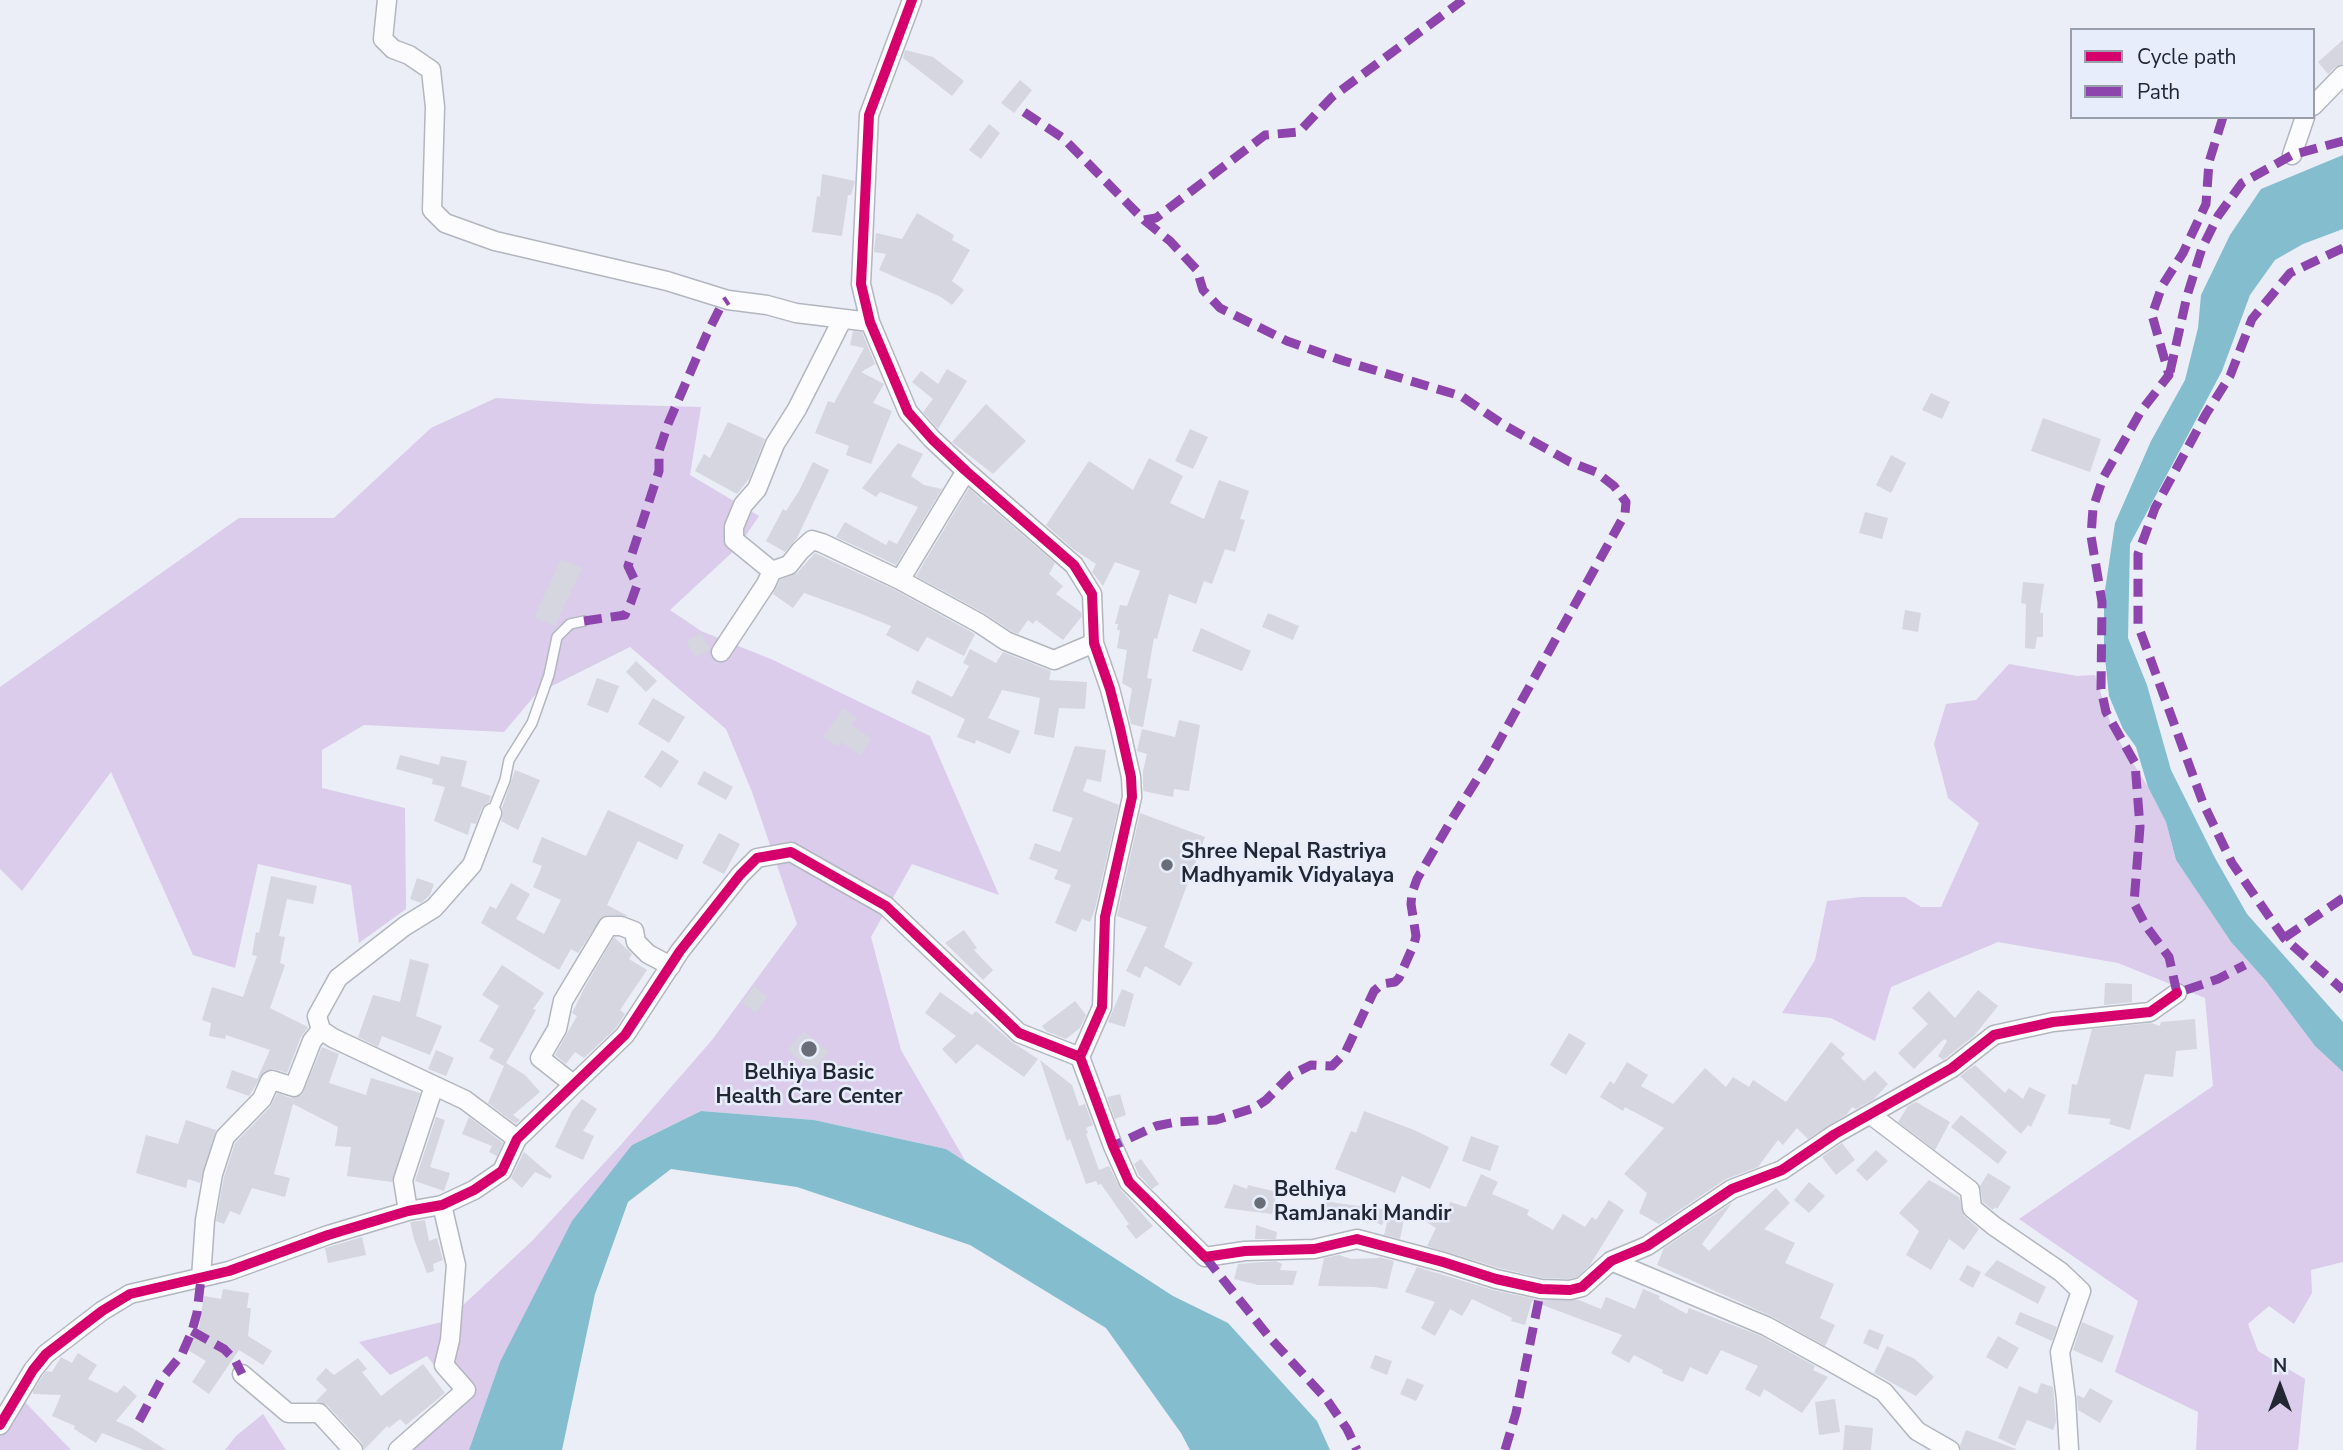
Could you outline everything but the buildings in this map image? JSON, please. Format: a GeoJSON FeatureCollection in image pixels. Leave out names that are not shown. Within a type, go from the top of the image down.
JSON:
{"type":"FeatureCollection","features":[{"type":"Feature","properties":{"kind":"street"},"geometry":{"type":"LineString","coordinates":[[387,0],[383,39],[393,49],[409,55],[431,70],[435,107],[432,210],[445,223],[495,240],[667,281],[728,300],[842,320],[870,321]]}},
{"type":"Feature","properties":{"kind":"street"},"geometry":{"type":"LineString","coordinates":[[912,0],[869,115],[861,284],[870,321],[908,412],[966,471],[1074,565],[1092,594],[1094,643],[1120,728],[1131,777],[1132,797],[1105,917],[1102,1007],[1080,1057],[1129,1182],[1205,1257],[1245,1251],[1314,1249],[1357,1239],[1496,1279],[1541,1289],[1570,1290],[1582,1287],[1611,1261],[1647,1246],[1732,1189],[1782,1170],[1835,1134],[1952,1068],[1994,1035],[2053,1023],[2150,1012],[2177,993]]}},
{"type":"Feature","properties":{"kind":"street"},"geometry":{"type":"LineString","coordinates":[[2315,104],[2343,75]]}},
{"type":"Feature","properties":{"kind":"street"},"geometry":{"type":"LineString","coordinates":[[2292,155],[2304,119]]}},
{"type":"Feature","properties":{"kind":"street"},"geometry":{"type":"LineString","coordinates":[[772,571],[734,540],[734,527],[743,505],[757,489],[775,444],[797,409],[842,320]]}},
{"type":"Feature","properties":{"kind":"street"},"geometry":{"type":"LineString","coordinates":[[900,580],[966,471]]}},
{"type":"Feature","properties":{"kind":"street"},"geometry":{"type":"LineString","coordinates":[[721,652],[772,571],[789,565],[812,540],[900,580],[979,623],[1006,642],[1054,660],[1094,643]]}},
{"type":"Feature","properties":{"kind":"street"},"geometry":{"type":"LineString","coordinates":[[492,813],[472,864],[434,908],[405,926],[338,978],[317,1016],[321,1030],[333,1038],[465,1100],[517,1139]]}},
{"type":"Feature","properties":{"kind":"street"},"geometry":{"type":"LineString","coordinates":[[0,1425],[33,1370],[46,1354],[102,1311],[130,1294],[229,1271],[328,1235],[408,1211],[442,1205],[474,1190],[502,1171],[517,1139],[625,1035],[671,966],[740,874],[757,858],[791,852],[886,906],[1018,1033],[1080,1057]]}},
{"type":"Feature","properties":{"kind":"street"},"geometry":{"type":"LineString","coordinates":[[573,1084],[540,1058],[557,1029],[563,1001],[608,926],[621,926],[634,931],[636,942],[648,954],[671,966]]}},
{"type":"Feature","properties":{"kind":"street"},"geometry":{"type":"LineString","coordinates":[[201,1278],[205,1220],[213,1174],[225,1136],[262,1098],[270,1081],[294,1087],[312,1041],[321,1030]]}},
{"type":"Feature","properties":{"kind":"street"},"geometry":{"type":"LineString","coordinates":[[408,1211],[403,1180],[434,1086]]}},
{"type":"Feature","properties":{"kind":"street"},"geometry":{"type":"LineString","coordinates":[[1871,1115],[1970,1190],[1972,1208],[1979,1214],[2061,1272],[2081,1291],[2060,1352],[2069,1450]]}},
{"type":"Feature","properties":{"kind":"street"},"geometry":{"type":"LineString","coordinates":[[398,1450],[466,1390],[444,1365],[450,1340],[456,1265],[442,1205]]}},
{"type":"Feature","properties":{"kind":"street"},"geometry":{"type":"LineString","coordinates":[[1611,1261],[1766,1326],[1828,1360],[1884,1392],[1917,1431],[1950,1450]]}},
{"type":"Feature","properties":{"kind":"street"},"geometry":{"type":"LineString","coordinates":[[242,1374],[288,1413],[319,1413],[353,1450]]}},
{"type":"Feature","properties":{"kind":"lane"},"geometry":{"type":"LineString","coordinates":[[492,813],[505,780],[509,760],[532,723],[549,675],[558,637],[570,624],[584,621]]}},
{"type":"Feature","properties":{"kind":"shaded area"},"geometry":{"type":"Polygon","coordinates":[[[496,398],[701,407],[690,475],[759,516],[738,547],[670,610],[701,631],[773,660],[930,736],[999,895],[912,864],[871,937],[901,1050],[966,1162],[946,1149],[814,1120],[701,1111],[632,1145],[500,1362],[469,1450],[400,1450],[456,1394],[427,1356],[390,1375],[359,1342],[446,1321],[532,1241],[619,1147],[712,1040],[797,924],[752,792],[726,729],[630,647],[536,694],[504,732],[364,725],[322,750],[322,788],[405,808],[406,909],[359,943],[351,885],[258,864],[235,968],[193,955],[111,772],[22,891],[0,869],[0,687],[239,518],[334,518],[431,428],[496,398]]]}},
{"type":"Feature","properties":{"kind":"shaded area"},"geometry":{"type":"Polygon","coordinates":[[[2009,664],[2077,676],[2095,675],[2113,731],[2166,822],[2176,860],[2231,942],[2266,981],[2315,1046],[2343,1072],[2343,1262],[2311,1270],[2312,1293],[2294,1324],[2269,1306],[2248,1324],[2258,1351],[2305,1379],[2298,1450],[2196,1450],[2198,1412],[2115,1372],[2138,1301],[2019,1219],[2213,1086],[2205,998],[2118,963],[1998,942],[1891,987],[1875,1041],[1831,1018],[1782,1013],[1815,960],[1827,901],[1861,897],[1905,897],[1921,907],[1941,907],[1979,823],[1948,798],[1934,744],[1946,704],[1976,700],[2009,664]]]}},
{"type":"Feature","properties":{"kind":"shaded area"},"geometry":{"type":"Polygon","coordinates":[[[24,1401],[71,1450],[0,1450],[0,1434],[24,1401]]]}},
{"type":"Feature","properties":{"kind":"shaded area"},"geometry":{"type":"Polygon","coordinates":[[[263,1414],[286,1450],[225,1450],[236,1436],[263,1414]]]}},
{"type":"Feature","properties":{"kind":"water"},"geometry":{"type":"Polygon","coordinates":[[[2343,155],[2343,229],[2303,244],[2275,260],[2250,295],[2222,371],[2130,544],[2128,638],[2147,685],[2171,770],[2215,858],[2247,914],[2343,1022],[2343,1072],[2315,1046],[2266,981],[2231,942],[2176,860],[2166,822],[2148,787],[2136,747],[2123,729],[2109,696],[2104,648],[2104,597],[2115,523],[2151,441],[2185,380],[2198,328],[2201,295],[2230,235],[2261,189],[2343,155]]]}},
{"type":"Feature","properties":{"kind":"water"},"geometry":{"type":"Polygon","coordinates":[[[701,1111],[814,1120],[946,1149],[1173,1296],[1228,1323],[1317,1421],[1330,1450],[1190,1450],[1181,1433],[1106,1328],[970,1245],[797,1187],[671,1169],[628,1202],[595,1294],[562,1450],[469,1450],[500,1362],[572,1221],[632,1145],[701,1111]]]}},
{"type":"Feature","properties":{"kind":"marked path"},"geometry":{"type":"LineString","coordinates":[[1144,220],[1156,218],[1265,135],[1299,132],[1332,97],[1463,0]]}},
{"type":"Feature","properties":{"kind":"marked path"},"geometry":{"type":"LineString","coordinates":[[1024,112],[1063,138],[1144,220],[1170,241],[1197,270],[1203,290],[1220,308],[1287,341],[1461,396],[1504,425],[1570,462],[1596,472],[1614,486],[1626,502],[1625,514],[1486,765],[1417,879],[1411,904],[1416,936],[1414,944],[1399,978],[1395,982],[1382,984],[1374,991],[1345,1053],[1332,1066],[1311,1065],[1291,1075],[1254,1108],[1216,1120],[1156,1126],[1113,1146]]}},
{"type":"Feature","properties":{"kind":"marked path"},"geometry":{"type":"LineString","coordinates":[[2222,119],[2209,162],[2206,204],[2183,253],[2162,286],[2152,315],[2169,375],[2141,411],[2103,478],[2093,508],[2091,536],[2102,602],[2101,689],[2106,712],[2135,763],[2140,827],[2134,903],[2146,926],[2169,957],[2177,993],[2218,979],[2245,965]]}},
{"type":"Feature","properties":{"kind":"marked path"},"geometry":{"type":"LineString","coordinates":[[2170,372],[2187,296],[2202,248],[2218,216],[2242,183],[2292,155],[2343,141]]}},
{"type":"Feature","properties":{"kind":"marked path"},"geometry":{"type":"LineString","coordinates":[[2343,248],[2290,273],[2252,319],[2230,376],[2155,508],[2138,554],[2138,625],[2203,803],[2232,863],[2284,938],[2343,990]]}},
{"type":"Feature","properties":{"kind":"marked path"},"geometry":{"type":"LineString","coordinates":[[584,621],[625,615],[631,602],[637,585],[628,566],[659,471],[659,451],[706,336],[722,304],[728,300]]}},
{"type":"Feature","properties":{"kind":"marked path"},"geometry":{"type":"LineString","coordinates":[[2284,938],[2343,898]]}},
{"type":"Feature","properties":{"kind":"marked path"},"geometry":{"type":"LineString","coordinates":[[1205,1257],[1270,1338],[1327,1400],[1347,1429],[1357,1450]]}},
{"type":"Feature","properties":{"kind":"marked path"},"geometry":{"type":"LineString","coordinates":[[139,1421],[161,1380],[182,1354],[192,1331],[201,1278]]}},
{"type":"Feature","properties":{"kind":"marked path"},"geometry":{"type":"LineString","coordinates":[[1505,1450],[1516,1413],[1541,1289]]}},
{"type":"Feature","properties":{"kind":"marked path"},"geometry":{"type":"LineString","coordinates":[[192,1331],[224,1349],[235,1360],[242,1374]]}},
{"type":"Feature","properties":{"kind":"cycle path"},"geometry":{"type":"LineString","coordinates":[[912,0],[869,115],[861,284],[870,322],[908,412],[966,471],[1074,565],[1092,594],[1094,643],[1120,728],[1131,777],[1132,797],[1105,917],[1102,1007],[1080,1057],[1129,1182],[1205,1257],[1245,1251],[1314,1249],[1357,1239],[1496,1279],[1541,1289],[1570,1290],[1582,1287],[1611,1261],[1647,1246],[1732,1189],[1782,1170],[1835,1134],[1952,1068],[1994,1035],[2053,1022],[2150,1012],[2177,993]]}},
{"type":"Feature","properties":{"kind":"cycle path"},"geometry":{"type":"LineString","coordinates":[[0,1425],[33,1370],[46,1354],[102,1311],[130,1294],[229,1271],[328,1235],[408,1211],[442,1205],[474,1190],[502,1171],[517,1139],[625,1035],[680,951],[740,875],[757,858],[791,852],[886,906],[1019,1033],[1080,1057]]}},
{"type":"Feature","properties":{"kind":"place","name":"Shree Nepal Rastriya Madhyamik Vidyalaya"},"geometry":{"type":"Point","coordinates":[1167,865]}},
{"type":"Feature","properties":{"kind":"place","name":"Belhiya Basic Health Care Center"},"geometry":{"type":"Point","coordinates":[809,1049]}},
{"type":"Feature","properties":{"kind":"place","name":"Belhiya RamJanaki Mandir"},"geometry":{"type":"Point","coordinates":[1260,1203]}}]}
